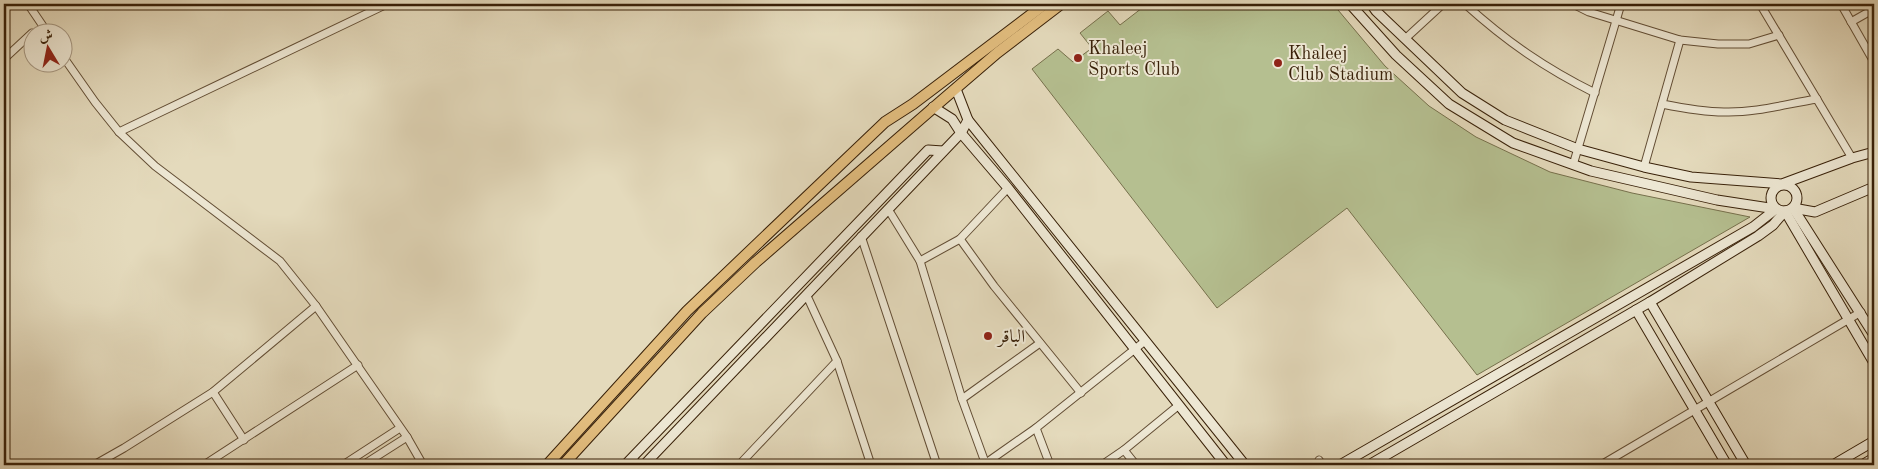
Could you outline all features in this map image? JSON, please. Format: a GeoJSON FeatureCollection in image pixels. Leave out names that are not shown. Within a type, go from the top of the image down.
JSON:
{"type":"FeatureCollection","features":[{"type":"Feature","properties":{"kind":"main road"},"geometry":{"type":"LineString","coordinates":[[547,465],[687,311],[885,122],[913,104],[1046,4]]}},
{"type":"Feature","properties":{"kind":"main road"},"geometry":{"type":"LineString","coordinates":[[563,465],[702,313],[756,262],[933,107],[956,90],[997,53],[1061,4]]}},
{"type":"Feature","properties":{"kind":"street"},"geometry":{"type":"LineString","coordinates":[[28,4],[39,22]]}},
{"type":"Feature","properties":{"kind":"street"},"geometry":{"type":"LineString","coordinates":[[119,132],[387,4]]}},
{"type":"Feature","properties":{"kind":"street"},"geometry":{"type":"LineString","coordinates":[[1350,4],[1396,55],[1448,104],[1513,143],[1573,165],[1591,171],[1717,200],[1815,212],[1874,188]]}},
{"type":"Feature","properties":{"kind":"street"},"geometry":{"type":"LineString","coordinates":[[1340,465],[1797,201],[1796,192],[1790,186],[1691,177],[1644,167],[1578,149],[1505,120],[1462,93],[1371,4]]}},
{"type":"Feature","properties":{"kind":"street"},"geometry":{"type":"LineString","coordinates":[[1405,39],[1443,4]]}},
{"type":"Feature","properties":{"kind":"street"},"geometry":{"type":"LineString","coordinates":[[1465,4],[1486,23],[1535,60],[1595,93]]}},
{"type":"Feature","properties":{"kind":"street"},"geometry":{"type":"LineString","coordinates":[[1573,4],[1589,12],[1680,40],[1718,44],[1749,44],[1779,35]]}},
{"type":"Feature","properties":{"kind":"street"},"geometry":{"type":"LineString","coordinates":[[1573,165],[1621,4]]}},
{"type":"Feature","properties":{"kind":"street"},"geometry":{"type":"LineString","coordinates":[[1760,4],[1852,158]]}},
{"type":"Feature","properties":{"kind":"street"},"geometry":{"type":"LineString","coordinates":[[1841,4],[1874,62]]}},
{"type":"Feature","properties":{"kind":"street"},"geometry":{"type":"LineString","coordinates":[[1851,22],[1874,9]]}},
{"type":"Feature","properties":{"kind":"street"},"geometry":{"type":"LineString","coordinates":[[1644,167],[1680,40]]}},
{"type":"Feature","properties":{"kind":"street"},"geometry":{"type":"LineString","coordinates":[[4,59],[22,43]]}},
{"type":"Feature","properties":{"kind":"street"},"geometry":{"type":"LineString","coordinates":[[72,70],[119,132],[155,166],[280,260],[358,365],[407,437],[423,465]]}},
{"type":"Feature","properties":{"kind":"street"},"geometry":{"type":"LineString","coordinates":[[956,90],[968,120],[1245,465]]}},
{"type":"Feature","properties":{"kind":"street"},"geometry":{"type":"LineString","coordinates":[[1662,104],[1725,112],[1755,110],[1816,98]]}},
{"type":"Feature","properties":{"kind":"street"},"geometry":{"type":"LineString","coordinates":[[933,107],[952,119],[961,133],[1008,188],[1226,465]]}},
{"type":"Feature","properties":{"kind":"street"},"geometry":{"type":"LineString","coordinates":[[644,465],[961,133],[968,120]]}},
{"type":"Feature","properties":{"kind":"street"},"geometry":{"type":"LineString","coordinates":[[625,465],[928,150],[942,151]]}},
{"type":"Feature","properties":{"kind":"street"},"geometry":{"type":"LineString","coordinates":[[1874,152],[1852,158],[1782,184],[1771,192],[1771,201],[1784,209],[1861,312],[1874,335]]}},
{"type":"Feature","properties":{"kind":"street"},"geometry":{"type":"LineString","coordinates":[[920,260],[960,239],[1008,188]]}},
{"type":"Feature","properties":{"kind":"street"},"geometry":{"type":"LineString","coordinates":[[888,209],[920,260],[962,399],[986,464],[1036,428],[1145,341]]}},
{"type":"Feature","properties":{"kind":"street"},"geometry":{"type":"LineString","coordinates":[[1369,465],[1650,302],[1758,236],[1773,225],[1784,209]]}},
{"type":"Feature","properties":{"kind":"street"},"geometry":{"type":"LineString","coordinates":[[1784,209],[1874,363]]}},
{"type":"Feature","properties":{"kind":"street"},"geometry":{"type":"LineString","coordinates":[[861,236],[937,465]]}},
{"type":"Feature","properties":{"kind":"street"},"geometry":{"type":"LineString","coordinates":[[960,239],[994,286],[1081,393]]}},
{"type":"Feature","properties":{"kind":"street"},"geometry":{"type":"LineString","coordinates":[[807,296],[837,361],[871,465]]}},
{"type":"Feature","properties":{"kind":"street"},"geometry":{"type":"LineString","coordinates":[[1650,302],[1746,465]]}},
{"type":"Feature","properties":{"kind":"street"},"geometry":{"type":"LineString","coordinates":[[94,465],[213,392],[316,306]]}},
{"type":"Feature","properties":{"kind":"street"},"geometry":{"type":"LineString","coordinates":[[1636,310],[1727,465]]}},
{"type":"Feature","properties":{"kind":"street"},"geometry":{"type":"LineString","coordinates":[[1601,465],[1861,312]]}},
{"type":"Feature","properties":{"kind":"street"},"geometry":{"type":"LineString","coordinates":[[962,399],[1040,342]]}},
{"type":"Feature","properties":{"kind":"street"},"geometry":{"type":"LineString","coordinates":[[739,465],[837,361]]}},
{"type":"Feature","properties":{"kind":"street"},"geometry":{"type":"LineString","coordinates":[[204,465],[358,365]]}},
{"type":"Feature","properties":{"kind":"street"},"geometry":{"type":"LineString","coordinates":[[213,392],[244,440]]}},
{"type":"Feature","properties":{"kind":"street"},"geometry":{"type":"LineString","coordinates":[[1102,465],[1124,450],[1179,405]]}},
{"type":"Feature","properties":{"kind":"street"},"geometry":{"type":"LineString","coordinates":[[343,465],[400,428]]}},
{"type":"Feature","properties":{"kind":"street"},"geometry":{"type":"LineString","coordinates":[[1036,428],[1050,465]]}},
{"type":"Feature","properties":{"kind":"street"},"geometry":{"type":"LineString","coordinates":[[363,465],[407,437]]}},
{"type":"Feature","properties":{"kind":"street"},"geometry":{"type":"LineString","coordinates":[[1833,465],[1874,440]]}},
{"type":"Feature","properties":{"kind":"street"},"geometry":{"type":"LineString","coordinates":[[1124,450],[1136,465]]}},
{"type":"Feature","properties":{"kind":"street"},"geometry":{"type":"LineString","coordinates":[[632,458],[639,465]]}},
{"type":"Feature","properties":{"kind":"street"},"geometry":{"type":"LineString","coordinates":[[1862,465],[1874,458]]}},
{"type":"Feature","properties":{"kind":"green space"},"geometry":{"type":"Polygon","coordinates":[[[1139,4],[1333,4],[1385,66],[1429,106],[1476,137],[1550,172],[1632,193],[1750,217],[1477,375],[1347,208],[1217,308],[1032,69],[1058,49],[1073,62],[1092,48],[1080,33],[1108,11],[1120,25],[1142,8],[1139,4]]]}},
{"type":"Feature","properties":{"kind":"place","name":"Khaleej Sports Club"},"geometry":{"type":"Point","coordinates":[1078,58]}},
{"type":"Feature","properties":{"kind":"place","name":"Khaleej Club Stadium"},"geometry":{"type":"Point","coordinates":[1278,63]}},
{"type":"Feature","properties":{"kind":"place","name":"الباقر"},"geometry":{"type":"Point","coordinates":[988,336]}}]}
